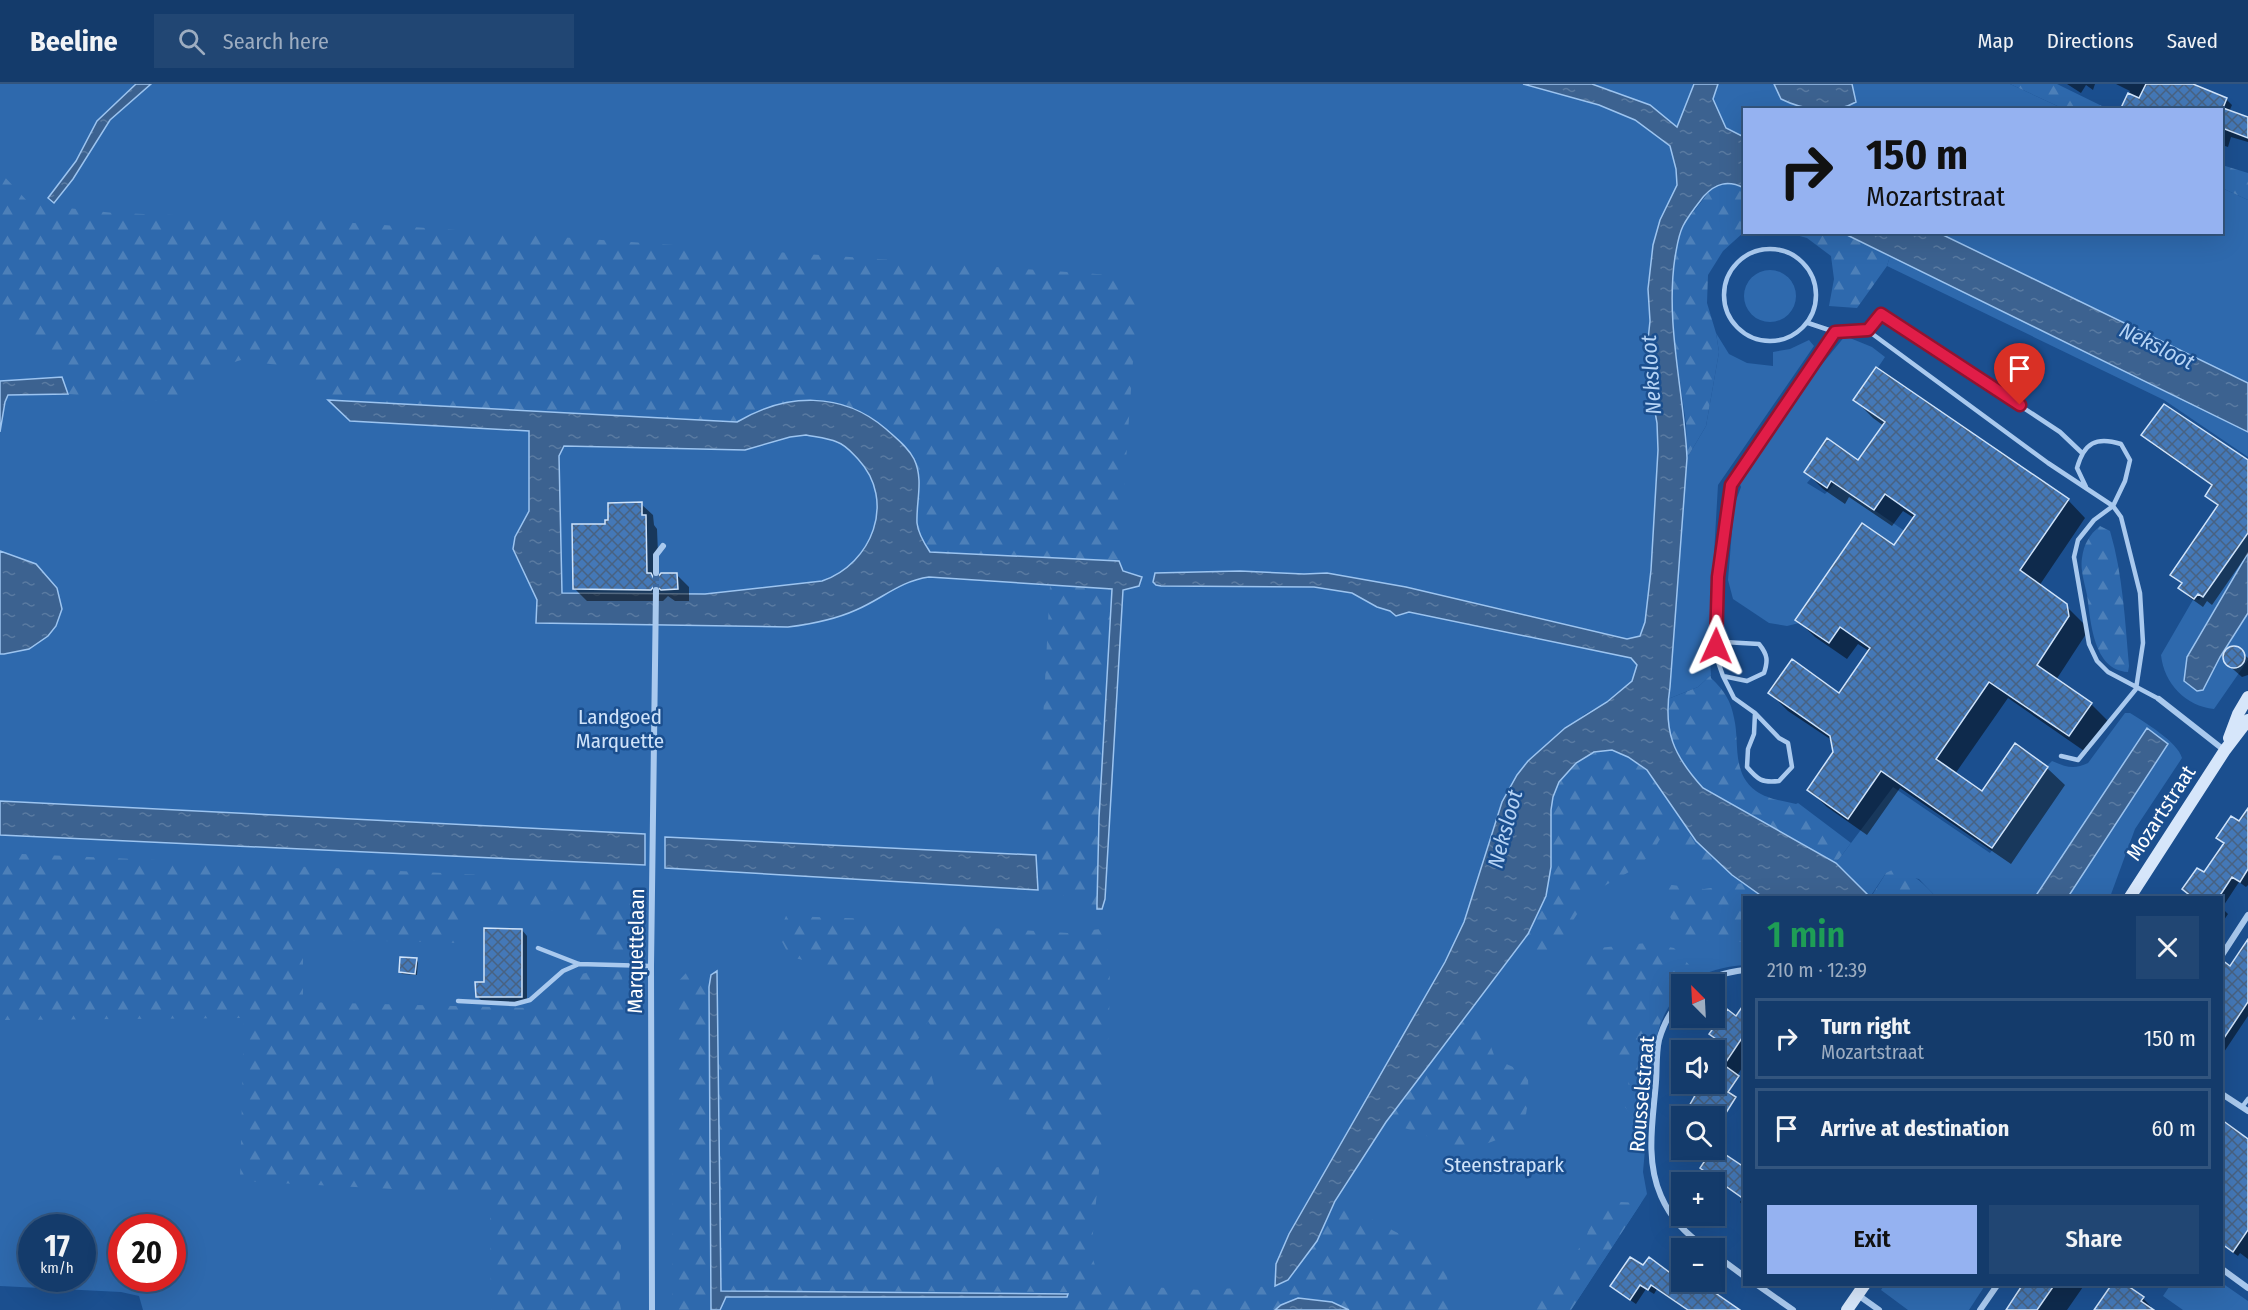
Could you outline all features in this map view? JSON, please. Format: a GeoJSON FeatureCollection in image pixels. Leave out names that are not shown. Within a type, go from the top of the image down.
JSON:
{"type":"FeatureCollection","features":[{"type":"Feature","properties":{"kind":"main road","name":"Mozartstraat"},"geometry":{"type":"LineString","coordinates":[[2225,750],[2238,714],[2248,697]]}},
{"type":"Feature","properties":{"kind":"main road","name":"Mozartstraat"},"geometry":{"type":"LineString","coordinates":[[2131,896],[2225,750],[2248,720]]}},
{"type":"Feature","properties":{"kind":"main road"},"geometry":{"type":"LineString","coordinates":[[1847,1310],[1861,1289]]}},
{"type":"Feature","properties":{"kind":"street"},"geometry":{"type":"LineString","coordinates":[[656,573],[656,555],[663,546]]}},
{"type":"Feature","properties":{"kind":"street","name":"Marquettelaan"},"geometry":{"type":"LineString","coordinates":[[652,1310],[651,966],[656,591]]}},
{"type":"Feature","properties":{"kind":"street"},"geometry":{"type":"LineString","coordinates":[[2158,699],[2225,750]]}},
{"type":"Feature","properties":{"kind":"street"},"geometry":{"type":"LineString","coordinates":[[2223,953],[2248,915]]}},
{"type":"Feature","properties":{"kind":"street"},"geometry":{"type":"LineString","coordinates":[[1724,974],[1743,970]]}},
{"type":"Feature","properties":{"kind":"street","name":"Rousselstraat"},"geometry":{"type":"LineString","coordinates":[[1671,1014],[1659,1041],[1651,1146],[1653,1170],[1670,1216],[1691,1238]]}},
{"type":"Feature","properties":{"kind":"street"},"geometry":{"type":"LineString","coordinates":[[2223,1095],[2245,1109]]}},
{"type":"Feature","properties":{"kind":"street"},"geometry":{"type":"LineString","coordinates":[[1725,1262],[1743,1275]]}},
{"type":"Feature","properties":{"kind":"street"},"geometry":{"type":"LineString","coordinates":[[2223,1270],[2248,1288]]}},
{"type":"Feature","properties":{"kind":"street"},"geometry":{"type":"LineString","coordinates":[[1759,1286],[1793,1310]]}},
{"type":"Feature","properties":{"kind":"street"},"geometry":{"type":"LineString","coordinates":[[1980,1310],[1997,1286]]}},
{"type":"Feature","properties":{"kind":"street"},"geometry":{"type":"LineString","coordinates":[[1861,1289],[1879,1310]]}},
{"type":"Feature","properties":{"kind":"lane"},"geometry":{"type":"LineString","coordinates":[[1775,249],[1797,258],[1813,276],[1816,300],[1808,323],[1789,338],[1765,342],[1742,333],[1727,315],[1725,307],[1723,291],[1732,268],[1751,253],[1767,250],[1775,249]]}},
{"type":"Feature","properties":{"kind":"lane"},"geometry":{"type":"LineString","coordinates":[[1868,330],[1881,314],[2060,432],[2081,452]]}},
{"type":"Feature","properties":{"kind":"lane"},"geometry":{"type":"LineString","coordinates":[[1808,323],[1835,332],[1868,330],[2048,463],[2113,506],[2121,517],[2140,593],[2143,643],[2136,689],[2078,760],[2061,756]]}},
{"type":"Feature","properties":{"kind":"lane"},"geometry":{"type":"LineString","coordinates":[[1755,713],[1754,734],[1748,749],[1747,767],[1758,780],[1779,781],[1792,767],[1788,743],[1779,738],[1755,713],[1734,698],[1717,658],[1718,577],[1731,485],[1835,332]]}},
{"type":"Feature","properties":{"kind":"lane"},"geometry":{"type":"LineString","coordinates":[[2086,487],[2077,468],[2081,452],[2095,441],[2110,440],[2121,444],[2130,460],[2125,481],[2113,506],[2094,520],[2078,540],[2074,557],[2089,645],[2097,661],[2108,672],[2158,699]]}},
{"type":"Feature","properties":{"kind":"lane"},"geometry":{"type":"LineString","coordinates":[[1716,634],[1724,642],[1759,644],[1766,652],[1768,662],[1764,673],[1747,681],[1723,676]]}},
{"type":"Feature","properties":{"kind":"lane"},"geometry":{"type":"LineString","coordinates":[[538,948],[579,964],[651,966]]}},
{"type":"Feature","properties":{"kind":"lane"},"geometry":{"type":"LineString","coordinates":[[458,1001],[515,1004],[530,1000],[563,971],[579,964]]}},
{"type":"Feature","properties":{"kind":"lane"},"geometry":{"type":"LineString","coordinates":[[2245,1109],[2248,1099]]}},
{"type":"Feature","properties":{"kind":"green space"},"geometry":{"type":"Polygon","coordinates":[[[0,84],[136,84],[97,121],[76,161],[55,189],[73,179],[110,120],[151,84],[1523,84],[1599,105],[1635,120],[1670,146],[1676,169],[1677,185],[1660,220],[1653,245],[1648,289],[1650,321],[1647,349],[1657,423],[1658,450],[1651,570],[1645,622],[1640,636],[1637,665],[1632,681],[1607,702],[1585,714],[1528,761],[1517,775],[1502,802],[1464,922],[1445,962],[1289,1234],[1501,920],[1527,792],[1634,717],[1827,896],[1743,896],[1743,965],[1705,974],[1671,974],[1671,1004],[1663,1017],[1654,1047],[1643,1172],[1647,1194],[1571,1310],[143,1310],[139,1296],[121,1292],[186,1292],[186,1214],[108,1214],[108,1291],[96,1291],[96,1214],[18,1214],[18,1287],[0,1286],[0,84]]]}},
{"type":"Feature","properties":{"kind":"green space"},"geometry":{"type":"Polygon","coordinates":[[[1592,84],[1694,84],[1677,127],[1650,105],[1592,84]]]}},
{"type":"Feature","properties":{"kind":"green space"},"geometry":{"type":"Polygon","coordinates":[[[1718,84],[2010,84],[2062,108],[1743,108],[1743,136],[1726,128],[1713,99],[1718,84]]]}},
{"type":"Feature","properties":{"kind":"green space"},"geometry":{"type":"Polygon","coordinates":[[[2010,84],[2057,84],[2106,108],[2062,108],[2010,84]]]}},
{"type":"Feature","properties":{"kind":"green space"},"geometry":{"type":"Polygon","coordinates":[[[2223,165],[2248,173],[2248,200],[2223,188],[2223,165]]]}},
{"type":"Feature","properties":{"kind":"green space"},"geometry":{"type":"Polygon","coordinates":[[[0,172],[30,204],[114,213],[296,219],[1126,276],[1134,283],[1137,304],[1119,561],[930,552],[923,542],[917,524],[920,487],[914,459],[900,441],[881,424],[844,404],[752,413],[737,422],[328,400],[284,366],[241,360],[209,370],[181,398],[165,401],[129,401],[68,394],[45,346],[26,330],[0,320],[0,172]]]}},
{"type":"Feature","properties":{"kind":"green space"},"geometry":{"type":"Polygon","coordinates":[[[1722,183],[1734,183],[1743,188],[1743,233],[1723,251],[1708,275],[1707,303],[1719,352],[1706,426],[1687,458],[1686,424],[1672,325],[1673,269],[1678,238],[1683,225],[1712,188],[1722,183]]]}},
{"type":"Feature","properties":{"kind":"green space"},"geometry":{"type":"Polygon","coordinates":[[[2223,188],[2248,200],[2248,383],[1941,234],[2223,234],[2223,188]]]}},
{"type":"Feature","properties":{"kind":"green space"},"geometry":{"type":"Polygon","coordinates":[[[1793,234],[1845,234],[1890,256],[1887,266],[1857,308],[1829,306],[1834,279],[1831,256],[1807,238],[1793,234]]]}},
{"type":"Feature","properties":{"kind":"green space"},"geometry":{"type":"Polygon","coordinates":[[[1890,256],[2248,432],[2248,457],[2164,400],[1887,266],[1890,256]]]}},
{"type":"Feature","properties":{"kind":"green space"},"geometry":{"type":"Polygon","coordinates":[[[1765,270],[1775,270],[1789,277],[1796,296],[1789,315],[1775,322],[1765,322],[1755,318],[1748,311],[1744,301],[1744,291],[1748,281],[1755,274],[1765,270]]]}},
{"type":"Feature","properties":{"kind":"green space"},"geometry":{"type":"Polygon","coordinates":[[[1716,333],[1729,354],[1747,363],[1773,366],[1773,352],[1790,349],[1809,340],[1814,346],[1718,485],[1709,641],[1711,675],[1698,687],[1668,699],[1687,458],[1706,426],[1719,352],[1716,333]]]}},
{"type":"Feature","properties":{"kind":"green space"},"geometry":{"type":"Polygon","coordinates":[[[1845,336],[1872,347],[1885,357],[1857,399],[1893,422],[1861,469],[1822,465],[1807,483],[1825,494],[1835,483],[1941,556],[1810,607],[1799,623],[1787,626],[1769,623],[1733,599],[1728,580],[1734,506],[1741,487],[1739,482],[1814,374],[1845,336]]]}},
{"type":"Feature","properties":{"kind":"green space"},"geometry":{"type":"Polygon","coordinates":[[[2100,526],[2110,531],[2118,564],[2125,615],[2128,672],[2116,669],[2107,663],[2096,643],[2093,631],[2082,563],[2084,548],[2100,526]]]}},
{"type":"Feature","properties":{"kind":"green space"},"geometry":{"type":"Polygon","coordinates":[[[2248,530],[2248,553],[2195,642],[2184,680],[2190,686],[2203,690],[2220,657],[2248,613],[2248,660],[2214,709],[2204,707],[2178,692],[2167,675],[2161,655],[2194,598],[2199,600],[2248,530]]]}},
{"type":"Feature","properties":{"kind":"green space"},"geometry":{"type":"Polygon","coordinates":[[[1050,584],[1112,589],[1099,818],[1097,909],[1090,908],[1087,901],[1038,890],[1036,855],[1050,584]]]}},
{"type":"Feature","properties":{"kind":"green space"},"geometry":{"type":"Polygon","coordinates":[[[1711,675],[1731,706],[1736,727],[1738,757],[1748,784],[1765,796],[1798,803],[1851,843],[1836,863],[1703,788],[1680,758],[1668,724],[1668,699],[1698,687],[1711,675]]]}},
{"type":"Feature","properties":{"kind":"green space"},"geometry":{"type":"Polygon","coordinates":[[[2125,713],[2130,713],[2160,733],[2174,745],[2182,758],[2135,829],[2110,896],[2069,896],[2167,745],[2147,729],[2036,896],[1935,896],[1919,879],[1886,873],[1869,896],[1836,863],[1893,787],[1990,853],[2044,773],[2042,771],[2052,761],[2070,767],[2088,763],[2125,713]]]}},
{"type":"Feature","properties":{"kind":"green space"},"geometry":{"type":"Polygon","coordinates":[[[1612,750],[1628,757],[1647,770],[1696,841],[1718,863],[1701,865],[1694,862],[1680,853],[1663,834],[1652,853],[1636,868],[1590,894],[1563,936],[1547,951],[1537,955],[1515,952],[1537,918],[1546,896],[1550,880],[1551,815],[1553,800],[1559,785],[1568,771],[1583,758],[1612,750]]]}},
{"type":"Feature","properties":{"kind":"green space"},"geometry":{"type":"Polygon","coordinates":[[[0,853],[643,882],[642,934],[621,953],[580,934],[566,911],[472,908],[461,943],[303,939],[303,1002],[530,1008],[552,988],[574,976],[598,971],[621,972],[627,1006],[623,1045],[619,1299],[621,1310],[491,1310],[490,1194],[240,1181],[244,1018],[0,1020],[0,853]]]}},
{"type":"Feature","properties":{"kind":"green space"},"geometry":{"type":"Polygon","coordinates":[[[1892,870],[1906,873],[1926,886],[1935,896],[1872,896],[1886,873],[1892,870]]]}},
{"type":"Feature","properties":{"kind":"green space"},"geometry":{"type":"Polygon","coordinates":[[[1656,883],[1704,889],[1743,883],[1762,896],[1743,896],[1743,942],[1691,938],[1678,929],[1669,915],[1656,883]]]}},
{"type":"Feature","properties":{"kind":"green space"},"geometry":{"type":"Polygon","coordinates":[[[786,916],[875,919],[1068,933],[1100,929],[1110,955],[1109,1024],[1102,1140],[1091,1253],[1101,1284],[1200,1290],[1275,1286],[1288,1280],[1317,1241],[1335,1201],[1410,1240],[1436,1258],[1445,1270],[1454,1310],[1349,1310],[1332,1302],[1298,1298],[1275,1310],[1072,1310],[1075,1292],[721,1291],[718,1053],[743,1026],[807,1031],[827,1019],[842,1003],[830,966],[790,957],[778,934],[786,916]],[[928,1021],[914,1047],[931,1073],[941,1126],[953,1153],[986,1168],[1014,1166],[1043,1153],[1049,1135],[1031,1117],[1008,1105],[952,1062],[928,1021]]]}},
{"type":"Feature","properties":{"kind":"green space"},"geometry":{"type":"Polygon","coordinates":[[[1646,943],[1674,948],[1697,974],[1671,974],[1671,1003],[1658,1028],[1646,1122],[1630,1113],[1625,1107],[1629,1080],[1624,1060],[1600,1045],[1589,1028],[1584,1005],[1581,960],[1583,953],[1589,949],[1646,943]]]}},
{"type":"Feature","properties":{"kind":"green space"},"geometry":{"type":"Polygon","coordinates":[[[686,973],[703,974],[709,987],[711,1310],[672,1310],[674,986],[686,973]]]}},
{"type":"Feature","properties":{"kind":"green space"},"geometry":{"type":"Polygon","coordinates":[[[1470,1009],[1481,1019],[1494,1055],[1502,1062],[1522,1071],[1528,1080],[1529,1096],[1526,1114],[1507,1136],[1467,1151],[1453,1148],[1420,1133],[1386,1122],[1470,1009]]]}},
{"type":"Feature","properties":{"kind":"green space"},"geometry":{"type":"Polygon","coordinates":[[[1599,1201],[1641,1203],[1571,1310],[1516,1310],[1575,1254],[1585,1240],[1599,1201]]]}},
{"type":"Feature","properties":{"kind":"green space"},"geometry":{"type":"Polygon","coordinates":[[[2223,1284],[2248,1301],[2248,1310],[2183,1310],[2163,1296],[2170,1286],[2223,1286],[2223,1284]]]}},
{"type":"Feature","properties":{"kind":"green space"},"geometry":{"type":"Polygon","coordinates":[[[1884,1286],[1985,1286],[1969,1310],[1908,1310],[1881,1290],[1884,1286]]]}},
{"type":"Feature","properties":{"kind":"water"},"geometry":{"type":"Polygon","coordinates":[[[136,84],[151,84],[110,120],[73,179],[54,203],[48,198],[76,161],[97,121],[136,84]]]}},
{"type":"Feature","properties":{"kind":"water","name":"Neksloot"},"geometry":{"type":"Polygon","coordinates":[[[1523,84],[1592,84],[1650,105],[1677,127],[1694,84],[1718,84],[1713,99],[1726,128],[1743,136],[1743,188],[1723,184],[1713,188],[1704,196],[1683,226],[1675,257],[1672,307],[1687,458],[1668,703],[1669,730],[1673,742],[1684,764],[1703,788],[1836,863],[1869,896],[1762,896],[1732,875],[1696,841],[1647,770],[1628,757],[1612,750],[1594,752],[1576,763],[1559,782],[1553,797],[1551,867],[1546,896],[1528,934],[1386,1122],[1335,1201],[1317,1241],[1288,1280],[1275,1286],[1276,1264],[1289,1234],[1445,962],[1464,922],[1502,802],[1517,775],[1528,761],[1565,728],[1607,702],[1632,681],[1637,665],[1631,658],[1409,612],[1396,616],[1352,593],[1314,587],[1161,586],[1153,582],[1155,573],[1240,571],[1327,573],[1406,587],[1627,639],[1640,636],[1645,622],[1651,570],[1658,450],[1657,423],[1649,378],[1647,349],[1650,321],[1648,289],[1653,245],[1660,220],[1677,185],[1676,169],[1670,146],[1635,120],[1599,105],[1523,84]]]}},
{"type":"Feature","properties":{"kind":"water"},"geometry":{"type":"Polygon","coordinates":[[[1774,84],[1852,84],[1856,102],[1841,108],[1808,108],[1781,99],[1774,84]]]}},
{"type":"Feature","properties":{"kind":"water","name":"Neksloot"},"geometry":{"type":"Polygon","coordinates":[[[1845,234],[1941,234],[2248,383],[2248,432],[1845,234]]]}},
{"type":"Feature","properties":{"kind":"water"},"geometry":{"type":"Polygon","coordinates":[[[62,377],[68,394],[8,395],[0,432],[0,381],[62,377]]]}},
{"type":"Feature","properties":{"kind":"water"},"geometry":{"type":"Polygon","coordinates":[[[328,400],[737,422],[756,412],[794,401],[832,402],[869,417],[898,439],[914,459],[919,475],[918,527],[930,552],[1119,561],[1123,571],[1142,577],[1139,586],[1123,590],[1105,899],[1102,909],[1097,909],[1099,818],[1112,589],[929,577],[909,582],[848,613],[814,623],[788,627],[536,623],[537,600],[513,549],[515,537],[529,511],[529,431],[350,421],[328,400]],[[806,435],[790,437],[745,450],[564,446],[559,456],[562,593],[705,594],[822,581],[840,573],[866,546],[877,512],[876,493],[870,476],[849,449],[840,443],[806,435]]]}},
{"type":"Feature","properties":{"kind":"water"},"geometry":{"type":"Polygon","coordinates":[[[0,551],[36,564],[57,588],[62,609],[56,626],[48,636],[29,649],[4,654],[0,654],[0,551]]]}},
{"type":"Feature","properties":{"kind":"water"},"geometry":{"type":"Polygon","coordinates":[[[2248,553],[2248,613],[2220,657],[2203,690],[2197,691],[2184,681],[2187,657],[2248,553]]]}},
{"type":"Feature","properties":{"kind":"water"},"geometry":{"type":"Polygon","coordinates":[[[2147,728],[2168,744],[2069,896],[2036,896],[2147,728]]]}},
{"type":"Feature","properties":{"kind":"water"},"geometry":{"type":"Polygon","coordinates":[[[0,801],[645,834],[645,865],[0,835],[0,801]]]}},
{"type":"Feature","properties":{"kind":"water"},"geometry":{"type":"Polygon","coordinates":[[[665,837],[1036,855],[1038,890],[665,868],[665,837]]]}},
{"type":"Feature","properties":{"kind":"water"},"geometry":{"type":"Polygon","coordinates":[[[717,971],[721,1291],[1068,1294],[1067,1297],[726,1297],[720,1310],[711,1310],[709,987],[711,975],[717,971]]]}},
{"type":"Feature","properties":{"kind":"water"},"geometry":{"type":"Polygon","coordinates":[[[1298,1298],[1332,1302],[1349,1310],[1275,1310],[1298,1298]]]}},
{"type":"Feature","properties":{"kind":"building"},"geometry":{"type":"Polygon","coordinates":[[[2146,84],[2193,84],[2227,98],[2223,108],[2121,108],[2128,93],[2139,98],[2146,84]]]}},
{"type":"Feature","properties":{"kind":"building"},"geometry":{"type":"Polygon","coordinates":[[[2223,108],[2248,117],[2248,138],[2223,128],[2223,108]]]}},
{"type":"Feature","properties":{"kind":"building"},"geometry":{"type":"Polygon","coordinates":[[[1876,367],[2069,499],[2020,570],[2067,604],[2069,616],[2037,665],[2092,703],[2069,736],[1989,682],[1936,759],[1982,791],[2015,743],[2048,767],[1992,848],[1881,771],[1848,819],[1807,790],[1833,752],[1830,736],[1768,693],[1792,659],[1839,693],[1870,648],[1840,627],[1829,643],[1795,620],[1862,523],[1894,545],[1915,515],[1885,494],[1874,510],[1831,481],[1827,488],[1804,472],[1827,438],[1858,460],[1885,422],[1853,400],[1876,367]]]}},
{"type":"Feature","properties":{"kind":"building"},"geometry":{"type":"Polygon","coordinates":[[[2164,404],[2248,460],[2248,533],[2203,597],[2198,594],[2194,599],[2178,588],[2182,583],[2170,575],[2218,505],[2205,496],[2212,485],[2141,435],[2164,404]]]}},
{"type":"Feature","properties":{"kind":"building"},"geometry":{"type":"Polygon","coordinates":[[[642,502],[642,515],[646,515],[647,573],[657,578],[661,573],[677,573],[678,589],[661,590],[655,585],[651,590],[573,589],[572,524],[605,524],[605,520],[608,520],[608,503],[642,502]]]}},
{"type":"Feature","properties":{"kind":"building"},"geometry":{"type":"Polygon","coordinates":[[[2234,646],[2242,649],[2245,657],[2242,665],[2234,668],[2226,665],[2223,657],[2226,649],[2234,646]]]}},
{"type":"Feature","properties":{"kind":"building"},"geometry":{"type":"Polygon","coordinates":[[[2248,808],[2248,869],[2240,882],[2232,877],[2220,896],[2191,896],[2182,889],[2197,868],[2204,872],[2224,843],[2216,838],[2231,816],[2239,821],[2248,808]]]}},
{"type":"Feature","properties":{"kind":"building"},"geometry":{"type":"Polygon","coordinates":[[[484,928],[522,929],[522,997],[476,997],[475,982],[484,982],[484,928]]]}},
{"type":"Feature","properties":{"kind":"building"},"geometry":{"type":"Polygon","coordinates":[[[2248,939],[2248,1002],[2223,1040],[2223,961],[2230,966],[2248,939]]]}},
{"type":"Feature","properties":{"kind":"building"},"geometry":{"type":"Polygon","coordinates":[[[400,957],[417,958],[415,974],[399,972],[400,957]]]}},
{"type":"Feature","properties":{"kind":"building"},"geometry":{"type":"Polygon","coordinates":[[[1743,1006],[1743,1036],[1725,1064],[1725,1040],[1718,1040],[1709,1034],[1713,1028],[1725,1028],[1727,1009],[1736,1016],[1743,1006]]]}},
{"type":"Feature","properties":{"kind":"building"},"geometry":{"type":"Polygon","coordinates":[[[1725,1066],[1739,1076],[1728,1092],[1736,1097],[1725,1114],[1725,1106],[1689,1106],[1696,1094],[1725,1094],[1725,1066]]]}},
{"type":"Feature","properties":{"kind":"building"},"geometry":{"type":"Polygon","coordinates":[[[2223,1121],[2248,1139],[2248,1230],[2233,1252],[2223,1245],[2223,1121]]]}},
{"type":"Feature","properties":{"kind":"building"},"geometry":{"type":"Polygon","coordinates":[[[1725,1154],[1743,1166],[1743,1198],[1725,1186],[1725,1172],[1706,1172],[1700,1168],[1705,1160],[1725,1160],[1725,1154]]]}},
{"type":"Feature","properties":{"kind":"building"},"geometry":{"type":"Polygon","coordinates":[[[1630,1257],[1643,1265],[1649,1257],[1671,1274],[1671,1292],[1714,1292],[1740,1310],[1688,1310],[1651,1285],[1648,1290],[1640,1285],[1630,1300],[1610,1286],[1630,1257]]]}},
{"type":"Feature","properties":{"kind":"building"},"geometry":{"type":"Polygon","coordinates":[[[2022,1286],[2054,1286],[2037,1310],[2006,1310],[2022,1286]]]}},
{"type":"Feature","properties":{"kind":"building"},"geometry":{"type":"Polygon","coordinates":[[[2111,1286],[2128,1286],[2144,1297],[2141,1301],[2154,1310],[2094,1310],[2111,1286]]]}},
{"type":"Feature","properties":{"kind":"tunnel"},"geometry":{"type":"LineString","coordinates":[[656,573],[656,590]]}},
{"type":"Feature","properties":{"kind":"route"},"geometry":{"type":"LineString","coordinates":[[1716,646],[1718,577],[1731,485],[1835,332],[1849,329],[1868,330],[1881,314],[2020,405]]}},
{"type":"Feature","properties":{"kind":"park label","name":"Landgoed Marquette"},"geometry":{"type":"Point","coordinates":[620,729]}},
{"type":"Feature","properties":{"kind":"park label","name":"Steenstrapark"},"geometry":{"type":"Point","coordinates":[1504,1165]}}]}
